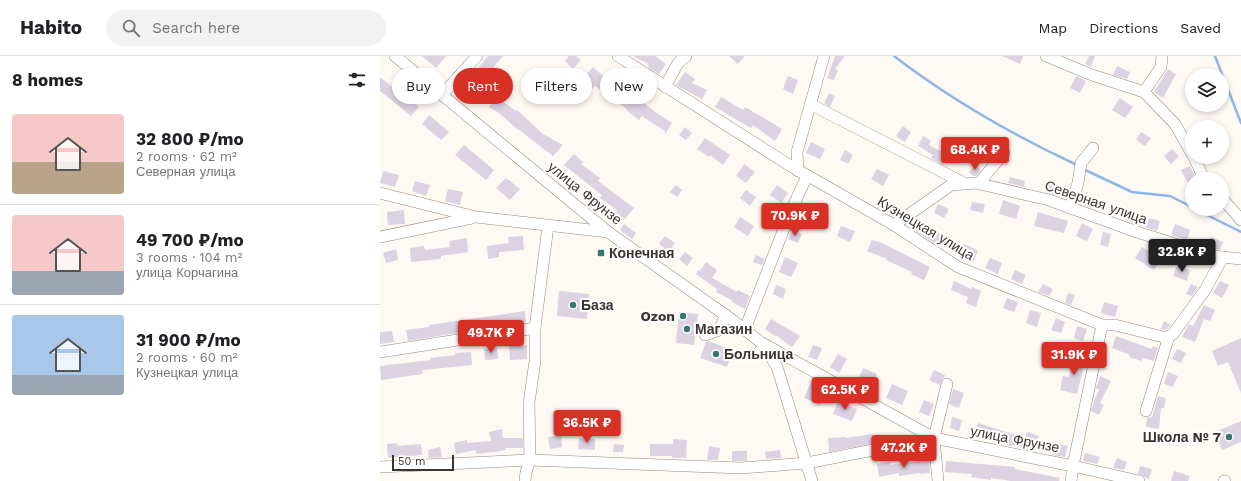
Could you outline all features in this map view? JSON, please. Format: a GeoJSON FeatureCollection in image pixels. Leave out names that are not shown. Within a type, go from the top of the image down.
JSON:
{"type":"FeatureCollection","features":[{"type":"Feature","properties":{"kind":"street","name":"улица Фрунзе"},"geometry":{"type":"LineString","coordinates":[[395,56],[409,68]]}},
{"type":"Feature","properties":{"kind":"street"},"geometry":{"type":"LineString","coordinates":[[445,92],[477,56]]}},
{"type":"Feature","properties":{"kind":"street"},"geometry":{"type":"LineString","coordinates":[[665,86],[678,63],[686,56]]}},
{"type":"Feature","properties":{"kind":"street"},"geometry":{"type":"LineString","coordinates":[[745,329],[790,213],[802,173],[797,152],[824,56]]}},
{"type":"Feature","properties":{"kind":"street"},"geometry":{"type":"LineString","coordinates":[[1046,56],[1092,75],[1144,92],[1175,124],[1185,142]]}},
{"type":"Feature","properties":{"kind":"street"},"geometry":{"type":"LineString","coordinates":[[1144,92],[1161,67],[1162,56]]}},
{"type":"Feature","properties":{"kind":"street","name":"Кузнецкая улица"},"geometry":{"type":"LineString","coordinates":[[620,57],[802,173],[894,225],[958,267],[1102,325],[1115,325],[1167,338],[1169,336]]}},
{"type":"Feature","properties":{"kind":"street","name":"улица Фрунзе"},"geometry":{"type":"LineString","coordinates":[[445,97],[608,232],[745,329],[776,367],[812,481]]}},
{"type":"Feature","properties":{"kind":"street"},"geometry":{"type":"LineString","coordinates":[[810,104],[965,184]]}},
{"type":"Feature","properties":{"kind":"street"},"geometry":{"type":"LineString","coordinates":[[1070,208],[1078,183],[1081,162],[1093,148]]}},
{"type":"Feature","properties":{"kind":"street"},"geometry":{"type":"LineString","coordinates":[[979,183],[1004,153]]}},
{"type":"Feature","properties":{"kind":"street","name":"Северная улица"},"geometry":{"type":"LineString","coordinates":[[894,225],[950,185],[979,183],[1049,200],[1137,232],[1214,256],[1241,259]]}},
{"type":"Feature","properties":{"kind":"street"},"geometry":{"type":"LineString","coordinates":[[380,193],[476,217],[608,232]]}},
{"type":"Feature","properties":{"kind":"street"},"geometry":{"type":"LineString","coordinates":[[1229,206],[1241,220]]}},
{"type":"Feature","properties":{"kind":"street"},"geometry":{"type":"LineString","coordinates":[[380,237],[476,217]]}},
{"type":"Feature","properties":{"kind":"street"},"geometry":{"type":"LineString","coordinates":[[525,481],[530,460],[529,403],[535,361],[535,328],[548,226]]}},
{"type":"Feature","properties":{"kind":"street"},"geometry":{"type":"LineString","coordinates":[[1146,411],[1169,336],[1173,334],[1205,290],[1223,257]]}},
{"type":"Feature","properties":{"kind":"street"},"geometry":{"type":"LineString","coordinates":[[705,335],[719,330],[726,315]]}},
{"type":"Feature","properties":{"kind":"street"},"geometry":{"type":"LineString","coordinates":[[1071,481],[1102,325]]}},
{"type":"Feature","properties":{"kind":"street"},"geometry":{"type":"LineString","coordinates":[[380,352],[535,328]]}},
{"type":"Feature","properties":{"kind":"street","name":"улица Фрунзе"},"geometry":{"type":"LineString","coordinates":[[762,348],[934,438],[1139,481]]}},
{"type":"Feature","properties":{"kind":"street"},"geometry":{"type":"LineString","coordinates":[[938,481],[934,438],[947,384]]}},
{"type":"Feature","properties":{"kind":"street"},"geometry":{"type":"LineString","coordinates":[[380,467],[530,460],[741,468],[807,463],[934,438]]}},
{"type":"Feature","properties":{"kind":"building"},"geometry":{"type":"Polygon","coordinates":[[[422,56],[446,56],[436,68],[422,56]]]}},
{"type":"Feature","properties":{"kind":"building"},"geometry":{"type":"Polygon","coordinates":[[[488,56],[503,56],[493,68],[478,68],[488,56]]]}},
{"type":"Feature","properties":{"kind":"building"},"geometry":{"type":"Polygon","coordinates":[[[569,56],[576,56],[581,60],[574,68],[565,61],[569,56]]]}},
{"type":"Feature","properties":{"kind":"building"},"geometry":{"type":"Polygon","coordinates":[[[633,56],[655,56],[666,64],[659,74],[657,73],[657,68],[648,67],[649,64],[633,56]]]}},
{"type":"Feature","properties":{"kind":"building"},"geometry":{"type":"Polygon","coordinates":[[[729,56],[745,56],[738,64],[729,56]]]}},
{"type":"Feature","properties":{"kind":"building"},"geometry":{"type":"Polygon","coordinates":[[[835,56],[845,56],[835,69],[838,70],[834,80],[827,78],[835,56]]]}},
{"type":"Feature","properties":{"kind":"building"},"geometry":{"type":"Polygon","coordinates":[[[1002,56],[1023,56],[1020,64],[1002,56]]]}},
{"type":"Feature","properties":{"kind":"building"},"geometry":{"type":"Polygon","coordinates":[[[1089,56],[1095,56],[1091,67],[1085,64],[1089,56]]]}},
{"type":"Feature","properties":{"kind":"building"},"geometry":{"type":"Polygon","coordinates":[[[1117,66],[1130,72],[1127,79],[1113,75],[1117,66]]]}},
{"type":"Feature","properties":{"kind":"building"},"geometry":{"type":"Polygon","coordinates":[[[593,67],[600,73],[600,90],[595,86],[592,89],[593,67]]]}},
{"type":"Feature","properties":{"kind":"building"},"geometry":{"type":"Polygon","coordinates":[[[1168,69],[1176,74],[1163,98],[1154,92],[1168,69]]]}},
{"type":"Feature","properties":{"kind":"building"},"geometry":{"type":"Polygon","coordinates":[[[685,72],[695,79],[692,83],[707,90],[702,99],[676,85],[685,72]]]}},
{"type":"Feature","properties":{"kind":"building"},"geometry":{"type":"Polygon","coordinates":[[[788,76],[798,80],[793,94],[783,89],[788,76]]]}},
{"type":"Feature","properties":{"kind":"building"},"geometry":{"type":"Polygon","coordinates":[[[1076,76],[1086,81],[1080,93],[1070,88],[1076,76]]]}},
{"type":"Feature","properties":{"kind":"building"},"geometry":{"type":"Polygon","coordinates":[[[380,77],[392,87],[392,101],[380,91],[380,77]]]}},
{"type":"Feature","properties":{"kind":"building"},"geometry":{"type":"Polygon","coordinates":[[[829,93],[835,96],[830,107],[824,103],[829,93]]]}},
{"type":"Feature","properties":{"kind":"building"},"geometry":{"type":"Polygon","coordinates":[[[721,97],[743,110],[745,107],[782,129],[775,141],[753,125],[751,128],[715,107],[721,97]]]}},
{"type":"Feature","properties":{"kind":"building"},"geometry":{"type":"Polygon","coordinates":[[[1120,98],[1133,107],[1125,118],[1112,110],[1120,98]]]}},
{"type":"Feature","properties":{"kind":"building"},"geometry":{"type":"Polygon","coordinates":[[[396,104],[416,104],[419,107],[411,116],[396,104]]]}},
{"type":"Feature","properties":{"kind":"building"},"geometry":{"type":"Polygon","coordinates":[[[491,104],[506,104],[516,111],[517,110],[543,134],[563,145],[553,156],[518,130],[499,113],[489,107],[491,104]]]}},
{"type":"Feature","properties":{"kind":"building"},"geometry":{"type":"Polygon","coordinates":[[[620,104],[645,104],[672,123],[665,134],[665,131],[642,116],[639,120],[626,110],[627,109],[620,104]]]}},
{"type":"Feature","properties":{"kind":"building"},"geometry":{"type":"Polygon","coordinates":[[[429,115],[449,132],[441,140],[422,124],[429,115]]]}},
{"type":"Feature","properties":{"kind":"building"},"geometry":{"type":"Polygon","coordinates":[[[903,126],[911,132],[905,142],[896,136],[903,126]]]}},
{"type":"Feature","properties":{"kind":"building"},"geometry":{"type":"Polygon","coordinates":[[[685,127],[692,133],[686,140],[679,135],[685,127]]]}},
{"type":"Feature","properties":{"kind":"building"},"geometry":{"type":"Polygon","coordinates":[[[1141,132],[1151,138],[1145,146],[1136,140],[1141,132]]]}},
{"type":"Feature","properties":{"kind":"building"},"geometry":{"type":"Polygon","coordinates":[[[923,136],[931,141],[929,145],[948,155],[943,165],[931,158],[933,155],[918,146],[923,136]]]}},
{"type":"Feature","properties":{"kind":"building"},"geometry":{"type":"Polygon","coordinates":[[[705,138],[730,155],[723,165],[710,155],[709,157],[697,149],[705,138]]]}},
{"type":"Feature","properties":{"kind":"building"},"geometry":{"type":"Polygon","coordinates":[[[811,142],[825,149],[820,159],[806,153],[811,142]]]}},
{"type":"Feature","properties":{"kind":"building"},"geometry":{"type":"Polygon","coordinates":[[[464,145],[494,170],[486,180],[455,155],[464,145]]]}},
{"type":"Feature","properties":{"kind":"building"},"geometry":{"type":"Polygon","coordinates":[[[1172,149],[1179,156],[1171,164],[1164,156],[1172,149]]]}},
{"type":"Feature","properties":{"kind":"building"},"geometry":{"type":"Polygon","coordinates":[[[845,150],[853,155],[848,164],[840,160],[845,150]]]}},
{"type":"Feature","properties":{"kind":"building"},"geometry":{"type":"Polygon","coordinates":[[[574,154],[583,162],[581,164],[600,178],[598,181],[634,208],[625,219],[616,213],[617,210],[600,198],[602,195],[564,165],[574,154]]]}},
{"type":"Feature","properties":{"kind":"building"},"geometry":{"type":"Polygon","coordinates":[[[744,164],[755,172],[746,183],[736,176],[744,164]]]}},
{"type":"Feature","properties":{"kind":"building"},"geometry":{"type":"Polygon","coordinates":[[[975,164],[981,170],[976,176],[974,176],[969,173],[975,164]]]}},
{"type":"Feature","properties":{"kind":"building"},"geometry":{"type":"Polygon","coordinates":[[[1190,166],[1193,172],[1185,172],[1185,178],[1181,170],[1190,166]]]}},
{"type":"Feature","properties":{"kind":"building"},"geometry":{"type":"Polygon","coordinates":[[[877,169],[889,175],[883,186],[871,179],[877,169]]]}},
{"type":"Feature","properties":{"kind":"building"},"geometry":{"type":"Polygon","coordinates":[[[383,171],[399,175],[395,187],[380,183],[383,171]]]}},
{"type":"Feature","properties":{"kind":"building"},"geometry":{"type":"Polygon","coordinates":[[[1010,177],[1025,181],[1024,187],[1008,183],[1010,177]]]}},
{"type":"Feature","properties":{"kind":"building"},"geometry":{"type":"Polygon","coordinates":[[[506,178],[520,189],[510,200],[496,188],[506,178]]]}},
{"type":"Feature","properties":{"kind":"building"},"geometry":{"type":"Polygon","coordinates":[[[415,181],[430,185],[426,196],[412,191],[415,181]]]}},
{"type":"Feature","properties":{"kind":"building"},"geometry":{"type":"Polygon","coordinates":[[[1048,183],[1058,187],[1056,195],[1045,192],[1048,183]]]}},
{"type":"Feature","properties":{"kind":"building"},"geometry":{"type":"Polygon","coordinates":[[[676,185],[682,190],[677,197],[670,192],[676,185]]]}},
{"type":"Feature","properties":{"kind":"building"},"geometry":{"type":"Polygon","coordinates":[[[777,185],[788,193],[781,203],[770,195],[777,185]]]}},
{"type":"Feature","properties":{"kind":"building"},"geometry":{"type":"Polygon","coordinates":[[[448,189],[463,192],[460,205],[445,201],[448,189]]]}},
{"type":"Feature","properties":{"kind":"building"},"geometry":{"type":"Polygon","coordinates":[[[746,190],[756,197],[750,206],[740,198],[746,190]]]}},
{"type":"Feature","properties":{"kind":"building"},"geometry":{"type":"Polygon","coordinates":[[[1003,200],[1020,206],[1016,219],[999,214],[1003,200]]]}},
{"type":"Feature","properties":{"kind":"building"},"geometry":{"type":"Polygon","coordinates":[[[1086,200],[1098,205],[1096,210],[1084,205],[1086,200]]]}},
{"type":"Feature","properties":{"kind":"building"},"geometry":{"type":"Polygon","coordinates":[[[972,202],[985,204],[983,213],[970,210],[972,202]]]}},
{"type":"Feature","properties":{"kind":"building"},"geometry":{"type":"Polygon","coordinates":[[[938,204],[949,209],[944,218],[934,213],[938,204]]]}},
{"type":"Feature","properties":{"kind":"building"},"geometry":{"type":"Polygon","coordinates":[[[818,209],[826,216],[817,226],[810,219],[818,209]]]}},
{"type":"Feature","properties":{"kind":"building"},"geometry":{"type":"Polygon","coordinates":[[[404,210],[405,224],[388,225],[387,212],[404,210]]]}},
{"type":"Feature","properties":{"kind":"building"},"geometry":{"type":"Polygon","coordinates":[[[1038,212],[1068,221],[1064,233],[1034,226],[1038,212]]]}},
{"type":"Feature","properties":{"kind":"building"},"geometry":{"type":"Polygon","coordinates":[[[740,217],[754,226],[748,236],[734,227],[740,217]]]}},
{"type":"Feature","properties":{"kind":"building"},"geometry":{"type":"Polygon","coordinates":[[[1129,217],[1147,225],[1149,218],[1160,221],[1157,231],[1127,221],[1129,217]]]}},
{"type":"Feature","properties":{"kind":"building"},"geometry":{"type":"Polygon","coordinates":[[[921,220],[943,236],[937,245],[914,230],[921,220]]]}},
{"type":"Feature","properties":{"kind":"building"},"geometry":{"type":"Polygon","coordinates":[[[1082,223],[1093,229],[1087,241],[1076,236],[1082,223]]]}},
{"type":"Feature","properties":{"kind":"building"},"geometry":{"type":"Polygon","coordinates":[[[624,224],[636,233],[632,239],[620,230],[624,224]]]}},
{"type":"Feature","properties":{"kind":"building"},"geometry":{"type":"Polygon","coordinates":[[[1175,224],[1190,230],[1187,240],[1171,235],[1175,224]]]}},
{"type":"Feature","properties":{"kind":"building"},"geometry":{"type":"Polygon","coordinates":[[[841,226],[855,231],[850,242],[837,236],[841,226]]]}},
{"type":"Feature","properties":{"kind":"building"},"geometry":{"type":"Polygon","coordinates":[[[793,230],[802,234],[798,243],[788,239],[793,230]]]}},
{"type":"Feature","properties":{"kind":"building"},"geometry":{"type":"Polygon","coordinates":[[[1103,232],[1111,234],[1108,247],[1100,245],[1103,232]]]}},
{"type":"Feature","properties":{"kind":"building"},"geometry":{"type":"Polygon","coordinates":[[[523,236],[524,250],[499,252],[499,257],[488,259],[487,246],[509,243],[508,237],[523,236]]]}},
{"type":"Feature","properties":{"kind":"building"},"geometry":{"type":"Polygon","coordinates":[[[665,236],[675,243],[669,252],[659,244],[665,236]]]}},
{"type":"Feature","properties":{"kind":"building"},"geometry":{"type":"Polygon","coordinates":[[[1211,237],[1223,242],[1220,250],[1207,247],[1211,237]]]}},
{"type":"Feature","properties":{"kind":"building"},"geometry":{"type":"Polygon","coordinates":[[[467,238],[468,252],[441,256],[441,259],[411,262],[410,248],[424,246],[425,250],[450,247],[449,241],[467,238]]]}},
{"type":"Feature","properties":{"kind":"building"},"geometry":{"type":"Polygon","coordinates":[[[872,240],[882,243],[930,267],[924,280],[911,274],[912,272],[886,260],[887,259],[867,251],[872,240]]]}},
{"type":"Feature","properties":{"kind":"building"},"geometry":{"type":"Polygon","coordinates":[[[965,244],[978,251],[973,263],[960,256],[965,244]]]}},
{"type":"Feature","properties":{"kind":"building"},"geometry":{"type":"Polygon","coordinates":[[[1142,247],[1162,258],[1154,270],[1135,258],[1142,247]]]}},
{"type":"Feature","properties":{"kind":"building"},"geometry":{"type":"Polygon","coordinates":[[[396,249],[398,260],[386,263],[383,253],[396,249]]]}},
{"type":"Feature","properties":{"kind":"building"},"geometry":{"type":"Polygon","coordinates":[[[685,252],[693,258],[687,266],[679,259],[685,252]]]}},
{"type":"Feature","properties":{"kind":"building"},"geometry":{"type":"Polygon","coordinates":[[[756,255],[765,259],[762,265],[753,262],[756,255]]]}},
{"type":"Feature","properties":{"kind":"building"},"geometry":{"type":"Polygon","coordinates":[[[785,257],[798,263],[791,277],[779,272],[785,257]]]}},
{"type":"Feature","properties":{"kind":"building"},"geometry":{"type":"Polygon","coordinates":[[[990,258],[1002,263],[998,274],[985,268],[990,258]]]}},
{"type":"Feature","properties":{"kind":"building"},"geometry":{"type":"Polygon","coordinates":[[[706,262],[717,270],[712,278],[737,292],[738,290],[750,296],[745,309],[716,292],[717,289],[696,274],[706,262]]]}},
{"type":"Feature","properties":{"kind":"building"},"geometry":{"type":"Polygon","coordinates":[[[1177,266],[1190,270],[1187,281],[1173,276],[1177,266]]]}},
{"type":"Feature","properties":{"kind":"building"},"geometry":{"type":"Polygon","coordinates":[[[1015,270],[1026,275],[1022,284],[1011,279],[1015,270]]]}},
{"type":"Feature","properties":{"kind":"building"},"geometry":{"type":"Polygon","coordinates":[[[954,281],[971,289],[972,287],[981,291],[976,307],[966,303],[968,297],[951,290],[954,281]]]}},
{"type":"Feature","properties":{"kind":"building"},"geometry":{"type":"Polygon","coordinates":[[[1220,281],[1229,285],[1222,298],[1213,293],[1220,281]]]}},
{"type":"Feature","properties":{"kind":"building"},"geometry":{"type":"Polygon","coordinates":[[[1043,284],[1053,289],[1049,296],[1038,292],[1043,284]]]}},
{"type":"Feature","properties":{"kind":"building"},"geometry":{"type":"Polygon","coordinates":[[[1191,284],[1198,287],[1192,296],[1186,294],[1191,284]]]}},
{"type":"Feature","properties":{"kind":"building"},"geometry":{"type":"Polygon","coordinates":[[[776,285],[786,289],[783,299],[773,294],[776,285]]]}},
{"type":"Feature","properties":{"kind":"building","name":"База"},"geometry":{"type":"Polygon","coordinates":[[[559,291],[589,294],[587,319],[557,316],[559,291]]]}},
{"type":"Feature","properties":{"kind":"building"},"geometry":{"type":"Polygon","coordinates":[[[1068,293],[1075,295],[1071,305],[1065,303],[1068,293]]]}},
{"type":"Feature","properties":{"kind":"building"},"geometry":{"type":"Polygon","coordinates":[[[1007,298],[1018,302],[1014,312],[1003,308],[1007,298]]]}},
{"type":"Feature","properties":{"kind":"building"},"geometry":{"type":"Polygon","coordinates":[[[1104,302],[1118,306],[1115,317],[1101,313],[1104,302]]]}},
{"type":"Feature","properties":{"kind":"building"},"geometry":{"type":"Polygon","coordinates":[[[1204,305],[1215,310],[1210,321],[1204,319],[1195,342],[1182,337],[1189,324],[1193,326],[1204,305]]]}},
{"type":"Feature","properties":{"kind":"building"},"geometry":{"type":"Polygon","coordinates":[[[1030,310],[1041,313],[1037,327],[1026,323],[1030,310]]]}},
{"type":"Feature","properties":{"kind":"building"},"geometry":{"type":"Polygon","coordinates":[[[525,311],[526,322],[408,341],[406,330],[429,327],[429,325],[525,311]]]}},
{"type":"Feature","properties":{"kind":"building","name":"Магазин"},"geometry":{"type":"Polygon","coordinates":[[[679,312],[698,314],[694,345],[676,343],[679,312]]]}},
{"type":"Feature","properties":{"kind":"building"},"geometry":{"type":"Polygon","coordinates":[[[1056,318],[1065,322],[1061,333],[1051,330],[1056,318]]]}},
{"type":"Feature","properties":{"kind":"building"},"geometry":{"type":"Polygon","coordinates":[[[771,319],[800,336],[792,347],[765,329],[771,319]]]}},
{"type":"Feature","properties":{"kind":"building"},"geometry":{"type":"Polygon","coordinates":[[[1164,321],[1171,325],[1165,330],[1161,329],[1164,321]]]}},
{"type":"Feature","properties":{"kind":"building"},"geometry":{"type":"Polygon","coordinates":[[[1077,326],[1087,329],[1083,341],[1074,338],[1077,326]]]}},
{"type":"Feature","properties":{"kind":"building"},"geometry":{"type":"Polygon","coordinates":[[[392,331],[394,342],[380,344],[380,332],[392,331]]]}},
{"type":"Feature","properties":{"kind":"building"},"geometry":{"type":"Polygon","coordinates":[[[1116,336],[1152,349],[1153,346],[1158,348],[1154,361],[1143,358],[1142,361],[1129,357],[1130,355],[1112,348],[1116,336]]]}},
{"type":"Feature","properties":{"kind":"building"},"geometry":{"type":"Polygon","coordinates":[[[1241,338],[1241,393],[1228,362],[1218,366],[1212,351],[1241,338]]]}},
{"type":"Feature","properties":{"kind":"building","name":"Больница"},"geometry":{"type":"Polygon","coordinates":[[[708,341],[733,350],[727,367],[700,358],[706,342],[708,341]]]}},
{"type":"Feature","properties":{"kind":"building"},"geometry":{"type":"Polygon","coordinates":[[[527,345],[527,359],[510,360],[509,346],[527,345]]]}},
{"type":"Feature","properties":{"kind":"building"},"geometry":{"type":"Polygon","coordinates":[[[813,345],[822,348],[817,360],[808,357],[813,345]]]}},
{"type":"Feature","properties":{"kind":"building"},"geometry":{"type":"Polygon","coordinates":[[[497,348],[498,359],[485,360],[484,349],[497,348]]]}},
{"type":"Feature","properties":{"kind":"building"},"geometry":{"type":"Polygon","coordinates":[[[1177,349],[1186,353],[1181,363],[1172,359],[1177,349]]]}},
{"type":"Feature","properties":{"kind":"building"},"geometry":{"type":"Polygon","coordinates":[[[471,352],[472,365],[422,370],[423,374],[381,380],[380,366],[431,360],[430,358],[455,355],[455,353],[471,352]]]}},
{"type":"Feature","properties":{"kind":"building"},"geometry":{"type":"Polygon","coordinates":[[[838,354],[847,359],[839,373],[830,367],[838,354]]]}},
{"type":"Feature","properties":{"kind":"building"},"geometry":{"type":"Polygon","coordinates":[[[1074,355],[1086,358],[1077,394],[1060,390],[1063,376],[1069,377],[1074,355]]]}},
{"type":"Feature","properties":{"kind":"building"},"geometry":{"type":"Polygon","coordinates":[[[863,368],[877,374],[871,389],[857,383],[863,368]]]}},
{"type":"Feature","properties":{"kind":"building"},"geometry":{"type":"Polygon","coordinates":[[[934,370],[945,375],[940,385],[929,380],[934,370]]]}},
{"type":"Feature","properties":{"kind":"building"},"geometry":{"type":"Polygon","coordinates":[[[1168,372],[1178,376],[1173,387],[1164,384],[1168,372]]]}},
{"type":"Feature","properties":{"kind":"building"},"geometry":{"type":"Polygon","coordinates":[[[1100,376],[1111,381],[1100,403],[1104,405],[1099,415],[1091,411],[1099,390],[1096,388],[1100,376]]]}},
{"type":"Feature","properties":{"kind":"building"},"geometry":{"type":"Polygon","coordinates":[[[811,382],[826,389],[820,405],[804,398],[811,382]]]}},
{"type":"Feature","properties":{"kind":"building"},"geometry":{"type":"Polygon","coordinates":[[[892,384],[908,391],[902,405],[886,398],[892,384]]]}},
{"type":"Feature","properties":{"kind":"building"},"geometry":{"type":"Polygon","coordinates":[[[953,389],[964,393],[959,408],[949,404],[953,389]]]}},
{"type":"Feature","properties":{"kind":"building"},"geometry":{"type":"Polygon","coordinates":[[[1158,396],[1166,398],[1164,408],[1161,408],[1159,429],[1146,427],[1147,418],[1152,417],[1158,396]]]}},
{"type":"Feature","properties":{"kind":"building"},"geometry":{"type":"Polygon","coordinates":[[[924,400],[934,404],[929,416],[919,412],[924,400]]]}},
{"type":"Feature","properties":{"kind":"building"},"geometry":{"type":"Polygon","coordinates":[[[838,401],[857,409],[852,421],[833,414],[838,401]]]}},
{"type":"Feature","properties":{"kind":"building"},"geometry":{"type":"Polygon","coordinates":[[[952,417],[962,420],[959,431],[950,428],[952,417]]]}},
{"type":"Feature","properties":{"kind":"building","name":"Школа № 7"},"geometry":{"type":"Polygon","coordinates":[[[1241,421],[1241,442],[1222,450],[1215,432],[1241,421]]]}},
{"type":"Feature","properties":{"kind":"building"},"geometry":{"type":"Polygon","coordinates":[[[978,423],[1025,438],[1027,432],[1039,436],[1033,451],[1012,445],[1010,446],[975,435],[978,423]]]}},
{"type":"Feature","properties":{"kind":"building"},"geometry":{"type":"Polygon","coordinates":[[[502,429],[503,438],[523,438],[523,448],[505,448],[506,450],[476,454],[476,450],[456,454],[454,443],[467,440],[467,443],[491,441],[489,432],[502,429]]]}},
{"type":"Feature","properties":{"kind":"building"},"geometry":{"type":"Polygon","coordinates":[[[873,434],[875,443],[829,452],[828,438],[846,438],[873,434]]]}},
{"type":"Feature","properties":{"kind":"building"},"geometry":{"type":"Polygon","coordinates":[[[561,435],[562,447],[550,449],[548,437],[561,435]]]}},
{"type":"Feature","properties":{"kind":"building"},"geometry":{"type":"Polygon","coordinates":[[[579,438],[595,439],[595,450],[578,449],[579,438]]]}},
{"type":"Feature","properties":{"kind":"building"},"geometry":{"type":"Polygon","coordinates":[[[673,439],[687,440],[686,458],[672,458],[672,456],[650,456],[650,444],[673,444],[673,439]]]}},
{"type":"Feature","properties":{"kind":"building"},"geometry":{"type":"Polygon","coordinates":[[[397,443],[398,446],[421,444],[422,455],[388,458],[387,444],[397,443]]]}},
{"type":"Feature","properties":{"kind":"building"},"geometry":{"type":"Polygon","coordinates":[[[1055,443],[1068,446],[1065,457],[1052,455],[1055,443]]]}},
{"type":"Feature","properties":{"kind":"building"},"geometry":{"type":"Polygon","coordinates":[[[614,444],[624,445],[623,452],[613,452],[614,444]]]}},
{"type":"Feature","properties":{"kind":"building"},"geometry":{"type":"Polygon","coordinates":[[[709,446],[720,448],[718,460],[707,460],[709,446]]]}},
{"type":"Feature","properties":{"kind":"building"},"geometry":{"type":"Polygon","coordinates":[[[440,447],[442,457],[429,458],[428,450],[440,447]]]}},
{"type":"Feature","properties":{"kind":"building"},"geometry":{"type":"Polygon","coordinates":[[[780,450],[781,458],[766,459],[765,452],[780,450]]]}},
{"type":"Feature","properties":{"kind":"building"},"geometry":{"type":"Polygon","coordinates":[[[732,451],[747,451],[747,461],[732,461],[732,451]]]}},
{"type":"Feature","properties":{"kind":"building"},"geometry":{"type":"Polygon","coordinates":[[[1085,453],[1100,457],[1097,464],[1083,461],[1085,453]]]}},
{"type":"Feature","properties":{"kind":"building"},"geometry":{"type":"Polygon","coordinates":[[[1117,458],[1127,462],[1124,470],[1113,468],[1117,458]]]}},
{"type":"Feature","properties":{"kind":"building"},"geometry":{"type":"Polygon","coordinates":[[[929,460],[930,473],[899,476],[899,473],[879,477],[877,464],[890,462],[890,465],[929,460]]]}},
{"type":"Feature","properties":{"kind":"building"},"geometry":{"type":"Polygon","coordinates":[[[946,461],[1015,467],[1015,469],[1060,478],[1059,481],[1011,481],[991,478],[991,480],[971,477],[972,474],[945,472],[946,461]]]}},
{"type":"Feature","properties":{"kind":"building"},"geometry":{"type":"Polygon","coordinates":[[[1140,466],[1152,469],[1149,479],[1138,474],[1140,466]]]}},
{"type":"Feature","properties":{"kind":"building"},"geometry":{"type":"Polygon","coordinates":[[[1174,471],[1190,476],[1188,481],[1171,481],[1174,471]]]}},
{"type":"Feature","properties":{"kind":"waterway"},"geometry":{"type":"LineString","coordinates":[[894,56],[937,87],[982,115],[1006,129],[1077,165]]}},
{"type":"Feature","properties":{"kind":"waterway"},"geometry":{"type":"LineString","coordinates":[[1215,56],[1241,123]]}},
{"type":"Feature","properties":{"kind":"waterway"},"geometry":{"type":"LineString","coordinates":[[1083,169],[1132,192],[1170,196],[1185,204]]}},
{"type":"Feature","properties":{"kind":"waterway"},"geometry":{"type":"LineString","coordinates":[[1209,216],[1241,232]]}},
{"type":"Feature","properties":{"kind":"place","name":"Конечная"},"geometry":{"type":"Point","coordinates":[601,253]}},
{"type":"Feature","properties":{"kind":"place","name":"База"},"geometry":{"type":"Point","coordinates":[573,305]}},
{"type":"Feature","properties":{"kind":"place","name":"Ozon"},"geometry":{"type":"Point","coordinates":[683,316]}},
{"type":"Feature","properties":{"kind":"place","name":"Магазин"},"geometry":{"type":"Point","coordinates":[687,329]}},
{"type":"Feature","properties":{"kind":"place","name":"Больница"},"geometry":{"type":"Point","coordinates":[716,354]}},
{"type":"Feature","properties":{"kind":"place","name":"Школа № 7"},"geometry":{"type":"Point","coordinates":[1229,437]}}]}
